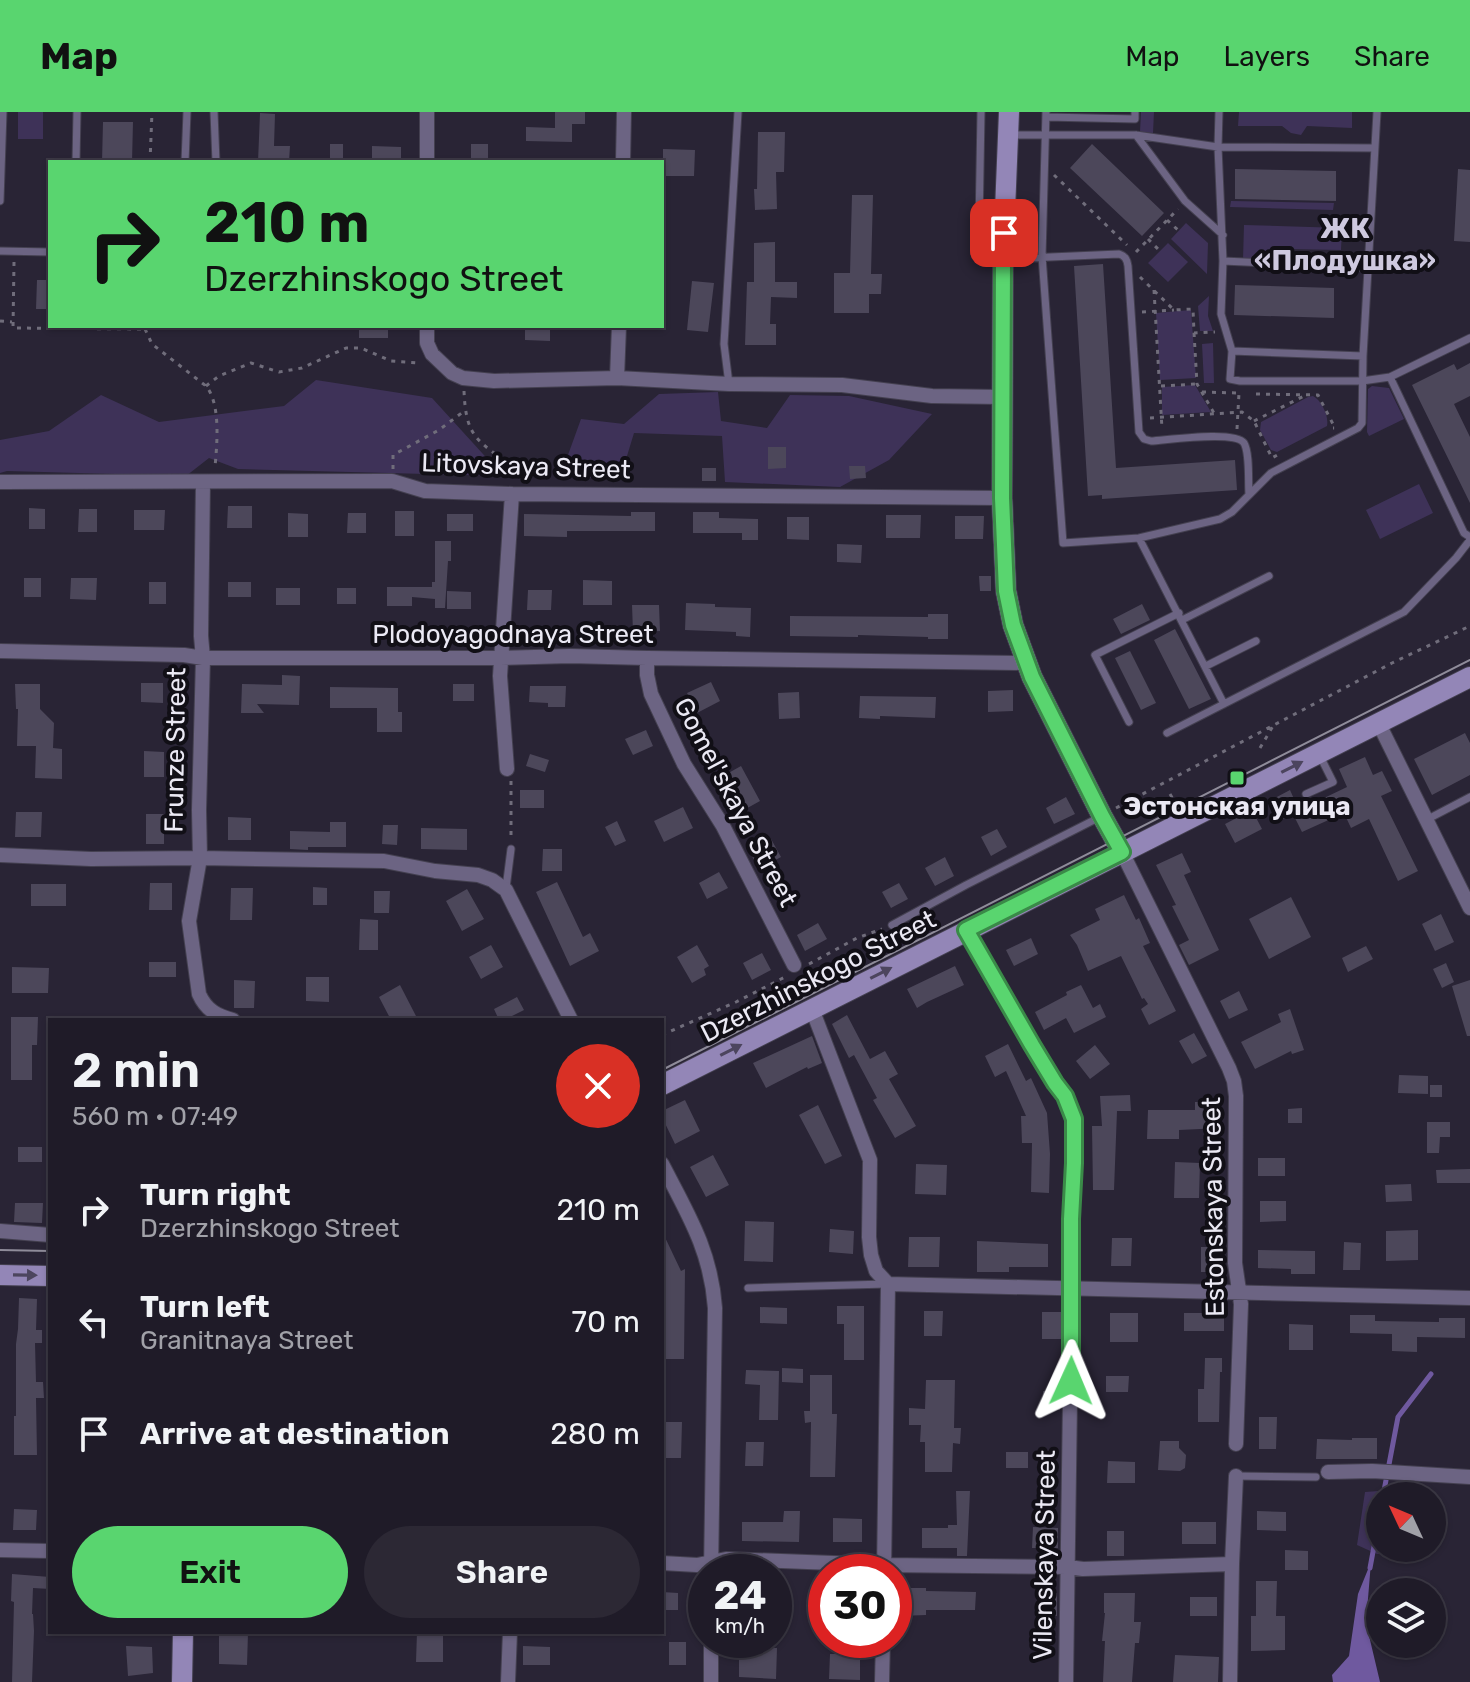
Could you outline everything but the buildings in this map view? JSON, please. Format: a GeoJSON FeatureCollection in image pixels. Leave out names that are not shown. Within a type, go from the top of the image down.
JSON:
{"type":"FeatureCollection","features":[{"type":"Feature","properties":{"kind":"main road"},"geometry":{"type":"LineString","coordinates":[[1009,112],[1002,397],[1006,591],[1026,663],[1122,852]]}},
{"type":"Feature","properties":{"kind":"main road","name":"Dzerzhinskogo Street"},"geometry":{"type":"LineString","coordinates":[[664,1084],[1470,677]]}},
{"type":"Feature","properties":{"kind":"main road"},"geometry":{"type":"LineString","coordinates":[[0,1275],[48,1276]]}},
{"type":"Feature","properties":{"kind":"main road"},"geometry":{"type":"LineString","coordinates":[[182,1682],[183,1634]]}},
{"type":"Feature","properties":{"kind":"street"},"geometry":{"type":"LineString","coordinates":[[427,112],[427,160]]}},
{"type":"Feature","properties":{"kind":"street"},"geometry":{"type":"LineString","coordinates":[[623,160],[624,112]]}},
{"type":"Feature","properties":{"kind":"street"},"geometry":{"type":"LineString","coordinates":[[427,328],[427,343],[432,354],[440,364],[463,378],[494,381],[617,378],[729,384],[842,385],[932,396],[1002,397]]}},
{"type":"Feature","properties":{"kind":"street"},"geometry":{"type":"LineString","coordinates":[[617,378],[619,328]]}},
{"type":"Feature","properties":{"kind":"street","name":"Frunze Street"},"geometry":{"type":"LineString","coordinates":[[209,481],[201,636],[200,858],[189,921],[199,994],[212,1017]]}},
{"type":"Feature","properties":{"kind":"street","name":"Litovskaya Street"},"geometry":{"type":"LineString","coordinates":[[0,482],[392,481],[425,491],[512,494],[1002,498]]}},
{"type":"Feature","properties":{"kind":"street"},"geometry":{"type":"LineString","coordinates":[[507,769],[500,676],[512,494]]}},
{"type":"Feature","properties":{"kind":"street","name":"Plodoyagodnaya Street"},"geometry":{"type":"LineString","coordinates":[[0,651],[203,658],[570,656],[1026,663]]}},
{"type":"Feature","properties":{"kind":"street","name":"Gomel'skaya Street"},"geometry":{"type":"LineString","coordinates":[[647,658],[651,694],[684,764],[723,826],[790,971]]}},
{"type":"Feature","properties":{"kind":"street"},"geometry":{"type":"LineString","coordinates":[[1379,724],[1470,908]]}},
{"type":"Feature","properties":{"kind":"street","name":"Estonskaya Street"},"geometry":{"type":"LineString","coordinates":[[1122,852],[1234,1081],[1235,1263],[1241,1304],[1236,1444]]}},
{"type":"Feature","properties":{"kind":"street"},"geometry":{"type":"LineString","coordinates":[[0,855],[91,859],[384,861],[478,875],[506,890],[570,1018]]}},
{"type":"Feature","properties":{"kind":"street","name":"Vilenskaya Street"},"geometry":{"type":"LineString","coordinates":[[966,930],[1071,1106],[1075,1131],[1071,1219],[1066,1682]]}},
{"type":"Feature","properties":{"kind":"street"},"geometry":{"type":"LineString","coordinates":[[812,1009],[870,1160],[871,1255],[876,1271],[888,1284],[884,1554]]}},
{"type":"Feature","properties":{"kind":"street"},"geometry":{"type":"LineString","coordinates":[[664,1168],[704,1248],[714,1290],[711,1554]]}},
{"type":"Feature","properties":{"kind":"street"},"geometry":{"type":"LineString","coordinates":[[0,1231],[48,1235]]}},
{"type":"Feature","properties":{"kind":"street"},"geometry":{"type":"LineString","coordinates":[[888,1284],[1470,1298]]}},
{"type":"Feature","properties":{"kind":"street"},"geometry":{"type":"LineString","coordinates":[[1322,1474],[1372,1471],[1470,1477]]}},
{"type":"Feature","properties":{"kind":"street"},"geometry":{"type":"LineString","coordinates":[[1230,1682],[1236,1476]]}},
{"type":"Feature","properties":{"kind":"street"},"geometry":{"type":"LineString","coordinates":[[0,1550],[48,1551]]}},
{"type":"Feature","properties":{"kind":"street"},"geometry":{"type":"LineString","coordinates":[[664,1563],[688,1564]]}},
{"type":"Feature","properties":{"kind":"street"},"geometry":{"type":"LineString","coordinates":[[912,1568],[1083,1569],[1232,1564]]}},
{"type":"Feature","properties":{"kind":"street"},"geometry":{"type":"LineString","coordinates":[[508,1682],[510,1634]]}},
{"type":"Feature","properties":{"kind":"street"},"geometry":{"type":"LineString","coordinates":[[711,1658],[711,1682]]}},
{"type":"Feature","properties":{"kind":"street"},"geometry":{"type":"LineString","coordinates":[[882,1682],[883,1658]]}},
{"type":"Feature","properties":{"kind":"lane"},"geometry":{"type":"LineString","coordinates":[[0,201],[3,112]]}},
{"type":"Feature","properties":{"kind":"lane"},"geometry":{"type":"LineString","coordinates":[[76,160],[77,112]]}},
{"type":"Feature","properties":{"kind":"lane"},"geometry":{"type":"LineString","coordinates":[[185,160],[187,112]]}},
{"type":"Feature","properties":{"kind":"lane"},"geometry":{"type":"LineString","coordinates":[[214,112],[216,160]]}},
{"type":"Feature","properties":{"kind":"lane"},"geometry":{"type":"LineString","coordinates":[[729,384],[724,344],[738,112]]}},
{"type":"Feature","properties":{"kind":"lane"},"geometry":{"type":"LineString","coordinates":[[981,112],[979,227],[1004,233]]}},
{"type":"Feature","properties":{"kind":"lane"},"geometry":{"type":"LineString","coordinates":[[1135,112],[1135,119],[1046,115],[1042,256],[1063,543],[1139,538],[1220,519],[1232,512],[1271,473],[1358,428],[1362,423],[1377,112]]}},
{"type":"Feature","properties":{"kind":"lane"},"geometry":{"type":"LineString","coordinates":[[1219,112],[1223,235],[1221,314],[1232,351],[1230,379],[1362,381],[1390,377],[1470,338]]}},
{"type":"Feature","properties":{"kind":"lane"},"geometry":{"type":"LineString","coordinates":[[1008,135],[1136,135],[1218,147],[1375,148]]}},
{"type":"Feature","properties":{"kind":"lane"},"geometry":{"type":"LineString","coordinates":[[1136,135],[1185,201],[1223,235]]}},
{"type":"Feature","properties":{"kind":"lane"},"geometry":{"type":"LineString","coordinates":[[0,251],[48,252]]}},
{"type":"Feature","properties":{"kind":"lane"},"geometry":{"type":"LineString","coordinates":[[1003,260],[1119,254],[1128,260],[1139,432],[1144,439],[1151,441],[1237,437],[1246,451],[1249,494]]}},
{"type":"Feature","properties":{"kind":"lane"},"geometry":{"type":"LineString","coordinates":[[1223,261],[1368,268]]}},
{"type":"Feature","properties":{"kind":"lane"},"geometry":{"type":"LineString","coordinates":[[1232,351],[1363,356]]}},
{"type":"Feature","properties":{"kind":"lane"},"geometry":{"type":"LineString","coordinates":[[1167,733],[1404,612],[1456,558],[1470,538],[1464,533],[1390,377]]}},
{"type":"Feature","properties":{"kind":"lane"},"geometry":{"type":"LineString","coordinates":[[1139,538],[1224,704]]}},
{"type":"Feature","properties":{"kind":"lane"},"geometry":{"type":"LineString","coordinates":[[1129,722],[1095,655],[1269,576]]}},
{"type":"Feature","properties":{"kind":"lane"},"geometry":{"type":"LineString","coordinates":[[1206,666],[1256,641]]}},
{"type":"Feature","properties":{"kind":"lane"},"geometry":{"type":"LineString","coordinates":[[1306,794],[1333,782],[1319,754]]}},
{"type":"Feature","properties":{"kind":"lane"},"geometry":{"type":"LineString","coordinates":[[1426,820],[1470,797]]}},
{"type":"Feature","properties":{"kind":"lane"},"geometry":{"type":"LineString","coordinates":[[892,925],[1102,816]]}},
{"type":"Feature","properties":{"kind":"lane"},"geometry":{"type":"LineString","coordinates":[[506,890],[511,849]]}},
{"type":"Feature","properties":{"kind":"lane"},"geometry":{"type":"LineString","coordinates":[[748,1288],[888,1284]]}},
{"type":"Feature","properties":{"kind":"lane"},"geometry":{"type":"LineString","coordinates":[[1236,1476],[1322,1474]]}},
{"type":"Feature","properties":{"kind":"path"},"geometry":{"type":"LineString","coordinates":[[150,160],[152,112]]}},
{"type":"Feature","properties":{"kind":"path"},"geometry":{"type":"LineString","coordinates":[[1046,166],[1135,253],[1185,201]]}},
{"type":"Feature","properties":{"kind":"path"},"geometry":{"type":"LineString","coordinates":[[1167,220],[1179,231]]}},
{"type":"Feature","properties":{"kind":"path"},"geometry":{"type":"LineString","coordinates":[[1148,239],[1159,250]]}},
{"type":"Feature","properties":{"kind":"path"},"geometry":{"type":"LineString","coordinates":[[14,251],[13,328],[48,328]]}},
{"type":"Feature","properties":{"kind":"path"},"geometry":{"type":"LineString","coordinates":[[1128,266],[1174,310]]}},
{"type":"Feature","properties":{"kind":"path"},"geometry":{"type":"LineString","coordinates":[[1154,290],[1163,440]]}},
{"type":"Feature","properties":{"kind":"path"},"geometry":{"type":"LineString","coordinates":[[1131,313],[1193,309],[1197,384],[1214,414]]}},
{"type":"Feature","properties":{"kind":"path"},"geometry":{"type":"LineString","coordinates":[[0,321],[12,322]]}},
{"type":"Feature","properties":{"kind":"path"},"geometry":{"type":"LineString","coordinates":[[145,328],[152,344],[211,392],[217,430],[209,481]]}},
{"type":"Feature","properties":{"kind":"path"},"geometry":{"type":"LineString","coordinates":[[1194,333],[1227,332]]}},
{"type":"Feature","properties":{"kind":"path"},"geometry":{"type":"LineString","coordinates":[[206,386],[219,376],[251,363],[279,372],[302,368],[346,348],[361,348],[391,361],[440,364]]}},
{"type":"Feature","properties":{"kind":"path"},"geometry":{"type":"LineString","coordinates":[[1237,437],[1240,381]]}},
{"type":"Feature","properties":{"kind":"path"},"geometry":{"type":"LineString","coordinates":[[1159,386],[1197,384]]}},
{"type":"Feature","properties":{"kind":"path"},"geometry":{"type":"LineString","coordinates":[[465,392],[468,427],[483,445],[513,467],[512,494]]}},
{"type":"Feature","properties":{"kind":"path"},"geometry":{"type":"LineString","coordinates":[[1254,421],[1307,395],[1318,395],[1335,428],[1322,434]]}},
{"type":"Feature","properties":{"kind":"path"},"geometry":{"type":"LineString","coordinates":[[392,481],[393,455],[439,430],[465,408]]}},
{"type":"Feature","properties":{"kind":"path"},"geometry":{"type":"LineString","coordinates":[[1138,418],[1242,412],[1254,421],[1272,458],[1284,452]]}},
{"type":"Feature","properties":{"kind":"path"},"geometry":{"type":"LineString","coordinates":[[1102,816],[1392,663],[1470,626]]}},
{"type":"Feature","properties":{"kind":"path"},"geometry":{"type":"LineString","coordinates":[[1260,748],[1273,726]]}},
{"type":"Feature","properties":{"kind":"path"},"geometry":{"type":"LineString","coordinates":[[507,769],[511,784],[511,849]]}},
{"type":"Feature","properties":{"kind":"path"},"geometry":{"type":"LineString","coordinates":[[810,963],[857,938],[892,925]]}},
{"type":"Feature","properties":{"kind":"path"},"geometry":{"type":"LineString","coordinates":[[664,1034],[736,1002],[790,971]]}},
{"type":"Feature","properties":{"kind":"shaded area"},"geometry":{"type":"Polygon","coordinates":[[[18,112],[43,112],[43,139],[18,139],[18,112]]]}},
{"type":"Feature","properties":{"kind":"shaded area"},"geometry":{"type":"Polygon","coordinates":[[[1141,112],[1154,112],[1153,133],[1140,132],[1141,112]]]}},
{"type":"Feature","properties":{"kind":"shaded area"},"geometry":{"type":"Polygon","coordinates":[[[1239,112],[1352,112],[1352,128],[1307,126],[1301,135],[1291,133],[1282,126],[1238,126],[1239,112]]]}},
{"type":"Feature","properties":{"kind":"shaded area"},"geometry":{"type":"Polygon","coordinates":[[[1231,201],[1334,203],[1333,210],[1230,207],[1231,201]]]}},
{"type":"Feature","properties":{"kind":"shaded area"},"geometry":{"type":"Polygon","coordinates":[[[1186,223],[1208,243],[1207,274],[1171,239],[1186,223]]]}},
{"type":"Feature","properties":{"kind":"shaded area"},"geometry":{"type":"Polygon","coordinates":[[[1244,225],[1342,228],[1341,250],[1286,249],[1285,261],[1243,260],[1244,225]]]}},
{"type":"Feature","properties":{"kind":"shaded area"},"geometry":{"type":"Polygon","coordinates":[[[1168,243],[1188,262],[1168,282],[1148,263],[1168,243]]]}},
{"type":"Feature","properties":{"kind":"shaded area"},"geometry":{"type":"Polygon","coordinates":[[[1209,296],[1208,316],[1213,331],[1200,331],[1198,306],[1209,296]]]}},
{"type":"Feature","properties":{"kind":"shaded area"},"geometry":{"type":"Polygon","coordinates":[[[1191,310],[1196,378],[1160,380],[1156,313],[1191,310]]]}},
{"type":"Feature","properties":{"kind":"shaded area"},"geometry":{"type":"Polygon","coordinates":[[[1213,343],[1214,383],[1204,383],[1202,344],[1213,343]]]}},
{"type":"Feature","properties":{"kind":"shaded area"},"geometry":{"type":"Polygon","coordinates":[[[316,380],[432,398],[503,476],[238,469],[209,458],[186,476],[0,473],[0,440],[49,431],[101,395],[159,422],[284,406],[316,380]]]}},
{"type":"Feature","properties":{"kind":"shaded area"},"geometry":{"type":"Polygon","coordinates":[[[1195,385],[1211,412],[1162,415],[1162,387],[1195,385]]]}},
{"type":"Feature","properties":{"kind":"shaded area"},"geometry":{"type":"Polygon","coordinates":[[[1372,386],[1389,388],[1404,419],[1369,436],[1368,389],[1372,386]]]}},
{"type":"Feature","properties":{"kind":"shaded area"},"geometry":{"type":"Polygon","coordinates":[[[718,392],[721,421],[767,428],[790,395],[849,396],[932,414],[889,460],[840,487],[725,482],[722,436],[634,433],[620,479],[560,477],[581,419],[624,424],[659,394],[718,392]]]}},
{"type":"Feature","properties":{"kind":"shaded area"},"geometry":{"type":"Polygon","coordinates":[[[1313,396],[1324,409],[1327,426],[1277,452],[1271,450],[1260,430],[1261,422],[1313,396]]]}},
{"type":"Feature","properties":{"kind":"shaded area"},"geometry":{"type":"Polygon","coordinates":[[[1419,484],[1433,513],[1380,539],[1366,510],[1419,484]]]}},
{"type":"Feature","properties":{"kind":"shaded area"},"geometry":{"type":"Polygon","coordinates":[[[1366,1492],[1366,1549],[1357,1545],[1366,1492]]]}},
{"type":"Feature","properties":{"kind":"shaded area"},"geometry":{"type":"Polygon","coordinates":[[[1371,1562],[1370,1578],[1366,1578],[1366,1658],[1374,1658],[1380,1682],[1333,1682],[1332,1675],[1349,1656],[1358,1594],[1371,1562]]]}},
{"type":"Feature","properties":{"kind":"waterway"},"geometry":{"type":"LineString","coordinates":[[1386,1482],[1398,1417],[1431,1374]]}},
{"type":"Feature","properties":{"kind":"waterway"},"geometry":{"type":"LineString","coordinates":[[1370,1568],[1371,1562]]}},
{"type":"Feature","properties":{"kind":"tram line"},"geometry":{"type":"LineString","coordinates":[[664,1069],[1470,660]]}},
{"type":"Feature","properties":{"kind":"tram line"},"geometry":{"type":"LineString","coordinates":[[0,1250],[48,1251]]}},
{"type":"Feature","properties":{"kind":"place","name":"Эстонская улица"},"geometry":{"type":"Point","coordinates":[1237,778]}},
{"type":"Feature","properties":{"kind":"district","name":"ЖК «Плодушка»"},"geometry":{"type":"Point","coordinates":[1345,244]}},
{"type":"Feature","properties":{"kind":"route"},"geometry":{"type":"LineString","coordinates":[[1004,233],[1002,498],[1006,591],[1013,625],[1032,677],[1122,852],[966,930],[1071,1106],[1075,1131],[1071,1219],[1071,1381]]}}]}
